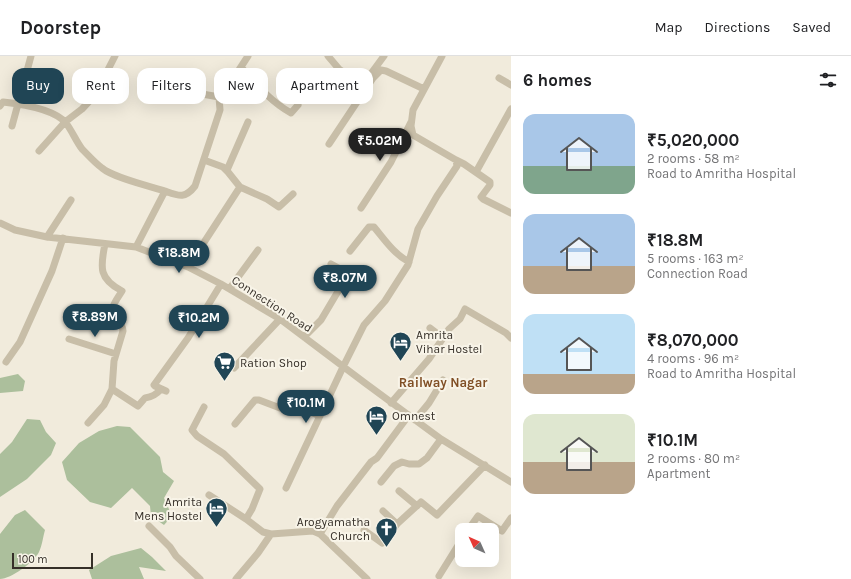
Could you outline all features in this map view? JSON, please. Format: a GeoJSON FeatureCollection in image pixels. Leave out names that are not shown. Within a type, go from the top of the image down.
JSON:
{"type":"FeatureCollection","features":[{"type":"Feature","properties":{"kind":"street"},"geometry":{"type":"LineString","coordinates":[[28,68],[31,56]]}},
{"type":"Feature","properties":{"kind":"street"},"geometry":{"type":"LineString","coordinates":[[38,151],[65,122],[82,109],[95,95],[115,56]]}},
{"type":"Feature","properties":{"kind":"street"},"geometry":{"type":"LineString","coordinates":[[248,56],[241,67],[278,106],[291,113],[298,105]]}},
{"type":"Feature","properties":{"kind":"street"},"geometry":{"type":"LineString","coordinates":[[328,56],[338,68]]}},
{"type":"Feature","properties":{"kind":"street"},"geometry":{"type":"LineString","coordinates":[[373,73],[384,56]]}},
{"type":"Feature","properties":{"kind":"street"},"geometry":{"type":"LineString","coordinates":[[361,208],[391,162],[411,122],[413,110],[442,56]]}},
{"type":"Feature","properties":{"kind":"street"},"geometry":{"type":"LineString","coordinates":[[373,78],[381,70],[386,71],[424,89]]}},
{"type":"Feature","properties":{"kind":"street"},"geometry":{"type":"LineString","coordinates":[[499,78],[511,85]]}},
{"type":"Feature","properties":{"kind":"street"},"geometry":{"type":"LineString","coordinates":[[1,104],[12,103]]}},
{"type":"Feature","properties":{"kind":"street"},"geometry":{"type":"LineString","coordinates":[[12,126],[19,104]]}},
{"type":"Feature","properties":{"kind":"street"},"geometry":{"type":"LineString","coordinates":[[23,104],[40,108],[65,122],[82,148],[110,174],[174,195],[183,196],[189,193],[194,186],[220,110],[220,104]]}},
{"type":"Feature","properties":{"kind":"street"},"geometry":{"type":"LineString","coordinates":[[329,144],[354,104]]}},
{"type":"Feature","properties":{"kind":"street"},"geometry":{"type":"LineString","coordinates":[[476,172],[511,109]]}},
{"type":"Feature","properties":{"kind":"street"},"geometry":{"type":"LineString","coordinates":[[227,170],[248,122]]}},
{"type":"Feature","properties":{"kind":"street"},"geometry":{"type":"LineString","coordinates":[[411,122],[413,135],[476,172],[490,182],[490,185],[481,197],[511,213]]}},
{"type":"Feature","properties":{"kind":"street"},"geometry":{"type":"LineString","coordinates":[[204,160],[224,167],[240,187],[268,199],[279,207],[293,194]]}},
{"type":"Feature","properties":{"kind":"street"},"geometry":{"type":"LineString","coordinates":[[286,488],[364,325],[385,301],[409,262],[418,229],[437,196],[458,166],[456,160]]}},
{"type":"Feature","properties":{"kind":"street"},"geometry":{"type":"LineString","coordinates":[[188,267],[240,187]]}},
{"type":"Feature","properties":{"kind":"street"},"geometry":{"type":"LineString","coordinates":[[136,247],[165,191]]}},
{"type":"Feature","properties":{"kind":"street"},"geometry":{"type":"LineString","coordinates":[[47,237],[72,200]]}},
{"type":"Feature","properties":{"kind":"street","name":"Connection Road"},"geometry":{"type":"LineString","coordinates":[[0,223],[15,230],[47,237],[136,247],[188,267],[230,288],[280,319],[441,439],[511,482]]}},
{"type":"Feature","properties":{"kind":"street"},"geometry":{"type":"LineString","coordinates":[[350,250],[369,227],[374,227],[402,258],[409,262]]}},
{"type":"Feature","properties":{"kind":"street"},"geometry":{"type":"LineString","coordinates":[[6,362],[20,342],[52,271],[62,238]]}},
{"type":"Feature","properties":{"kind":"street"},"geometry":{"type":"LineString","coordinates":[[88,423],[104,404],[112,389],[114,361],[123,327],[111,311],[122,291],[108,283],[104,273],[101,261],[105,244]]}},
{"type":"Feature","properties":{"kind":"street"},"geometry":{"type":"LineString","coordinates":[[230,288],[258,250]]}},
{"type":"Feature","properties":{"kind":"street"},"geometry":{"type":"LineString","coordinates":[[304,337],[321,320],[346,275],[344,271],[331,264]]}},
{"type":"Feature","properties":{"kind":"street"},"geometry":{"type":"LineString","coordinates":[[112,389],[138,406],[145,398],[164,390],[155,386],[154,384],[188,338],[221,284]]}},
{"type":"Feature","properties":{"kind":"street"},"geometry":{"type":"LineString","coordinates":[[391,403],[418,372],[449,329],[460,319],[465,309],[506,333],[511,338]]}},
{"type":"Feature","properties":{"kind":"street"},"geometry":{"type":"LineString","coordinates":[[234,368],[280,319]]}},
{"type":"Feature","properties":{"kind":"street"},"geometry":{"type":"LineString","coordinates":[[430,328],[443,338]]}},
{"type":"Feature","properties":{"kind":"street"},"geometry":{"type":"LineString","coordinates":[[69,339],[116,354]]}},
{"type":"Feature","properties":{"kind":"street"},"geometry":{"type":"LineString","coordinates":[[320,534],[345,495],[371,462],[377,458],[412,418],[429,403],[443,380]]}},
{"type":"Feature","properties":{"kind":"street"},"geometry":{"type":"LineString","coordinates":[[235,424],[256,400],[280,408],[292,405],[297,406],[320,416]]}},
{"type":"Feature","properties":{"kind":"street"},"geometry":{"type":"LineString","coordinates":[[204,407],[192,430],[196,436],[224,454],[260,489],[252,509],[246,519]]}},
{"type":"Feature","properties":{"kind":"street"},"geometry":{"type":"LineString","coordinates":[[381,482],[394,466],[402,462],[419,464],[427,458],[441,439]]}},
{"type":"Feature","properties":{"kind":"street"},"geometry":{"type":"LineString","coordinates":[[364,530],[382,543],[397,524],[421,502],[437,515],[485,465]]}},
{"type":"Feature","properties":{"kind":"street"},"geometry":{"type":"LineString","coordinates":[[399,491],[417,506]]}},
{"type":"Feature","properties":{"kind":"street"},"geometry":{"type":"LineString","coordinates":[[209,495],[263,532],[271,534],[314,531],[320,534],[367,579]]}},
{"type":"Feature","properties":{"kind":"street"},"geometry":{"type":"LineString","coordinates":[[383,511],[397,524]]}},
{"type":"Feature","properties":{"kind":"street"},"geometry":{"type":"LineString","coordinates":[[473,523],[478,516],[489,523]]}},
{"type":"Feature","properties":{"kind":"street"},"geometry":{"type":"LineString","coordinates":[[499,529],[502,531],[511,518]]}},
{"type":"Feature","properties":{"kind":"street"},"geometry":{"type":"LineString","coordinates":[[149,526],[170,547],[176,556],[200,579]]}},
{"type":"Feature","properties":{"kind":"street"},"geometry":{"type":"LineString","coordinates":[[236,579],[258,553],[271,534]]}},
{"type":"Feature","properties":{"kind":"street"},"geometry":{"type":"LineString","coordinates":[[439,576],[455,550]]}},
{"type":"Feature","properties":{"kind":"green space"},"geometry":{"type":"Polygon","coordinates":[[[18,374],[25,381],[23,391],[0,393],[0,378],[18,374]]]}},
{"type":"Feature","properties":{"kind":"green space"},"geometry":{"type":"Polygon","coordinates":[[[27,419],[40,420],[46,432],[56,443],[51,455],[27,479],[0,497],[0,454],[12,442],[27,419]]]}},
{"type":"Feature","properties":{"kind":"green space"},"geometry":{"type":"Polygon","coordinates":[[[117,426],[130,427],[160,457],[163,472],[174,481],[164,498],[172,516],[164,525],[151,516],[150,506],[132,488],[111,508],[90,502],[67,480],[62,462],[79,443],[99,431],[117,426]]]}},
{"type":"Feature","properties":{"kind":"green space"},"geometry":{"type":"Polygon","coordinates":[[[25,510],[45,530],[40,550],[36,556],[22,569],[10,576],[0,579],[0,534],[15,515],[25,510]]]}},
{"type":"Feature","properties":{"kind":"green space"},"geometry":{"type":"Polygon","coordinates":[[[141,548],[166,571],[139,567],[144,579],[92,579],[89,570],[111,556],[141,548]]]}},
{"type":"Feature","properties":{"kind":"place","name":"Amrita Vihar Hostel"},"geometry":{"type":"Point","coordinates":[401,362]}},
{"type":"Feature","properties":{"kind":"place","name":"Ration Shop"},"geometry":{"type":"Point","coordinates":[224,382]}},
{"type":"Feature","properties":{"kind":"place","name":"Omnest"},"geometry":{"type":"Point","coordinates":[377,436]}},
{"type":"Feature","properties":{"kind":"place","name":"Amrita Mens Hostel"},"geometry":{"type":"Point","coordinates":[217,528]}},
{"type":"Feature","properties":{"kind":"place","name":"Arogyamatha Church"},"geometry":{"type":"Point","coordinates":[386,548]}},
{"type":"Feature","properties":{"kind":"district","name":"Railway Nagar"},"geometry":{"type":"Point","coordinates":[443,382]}}]}
